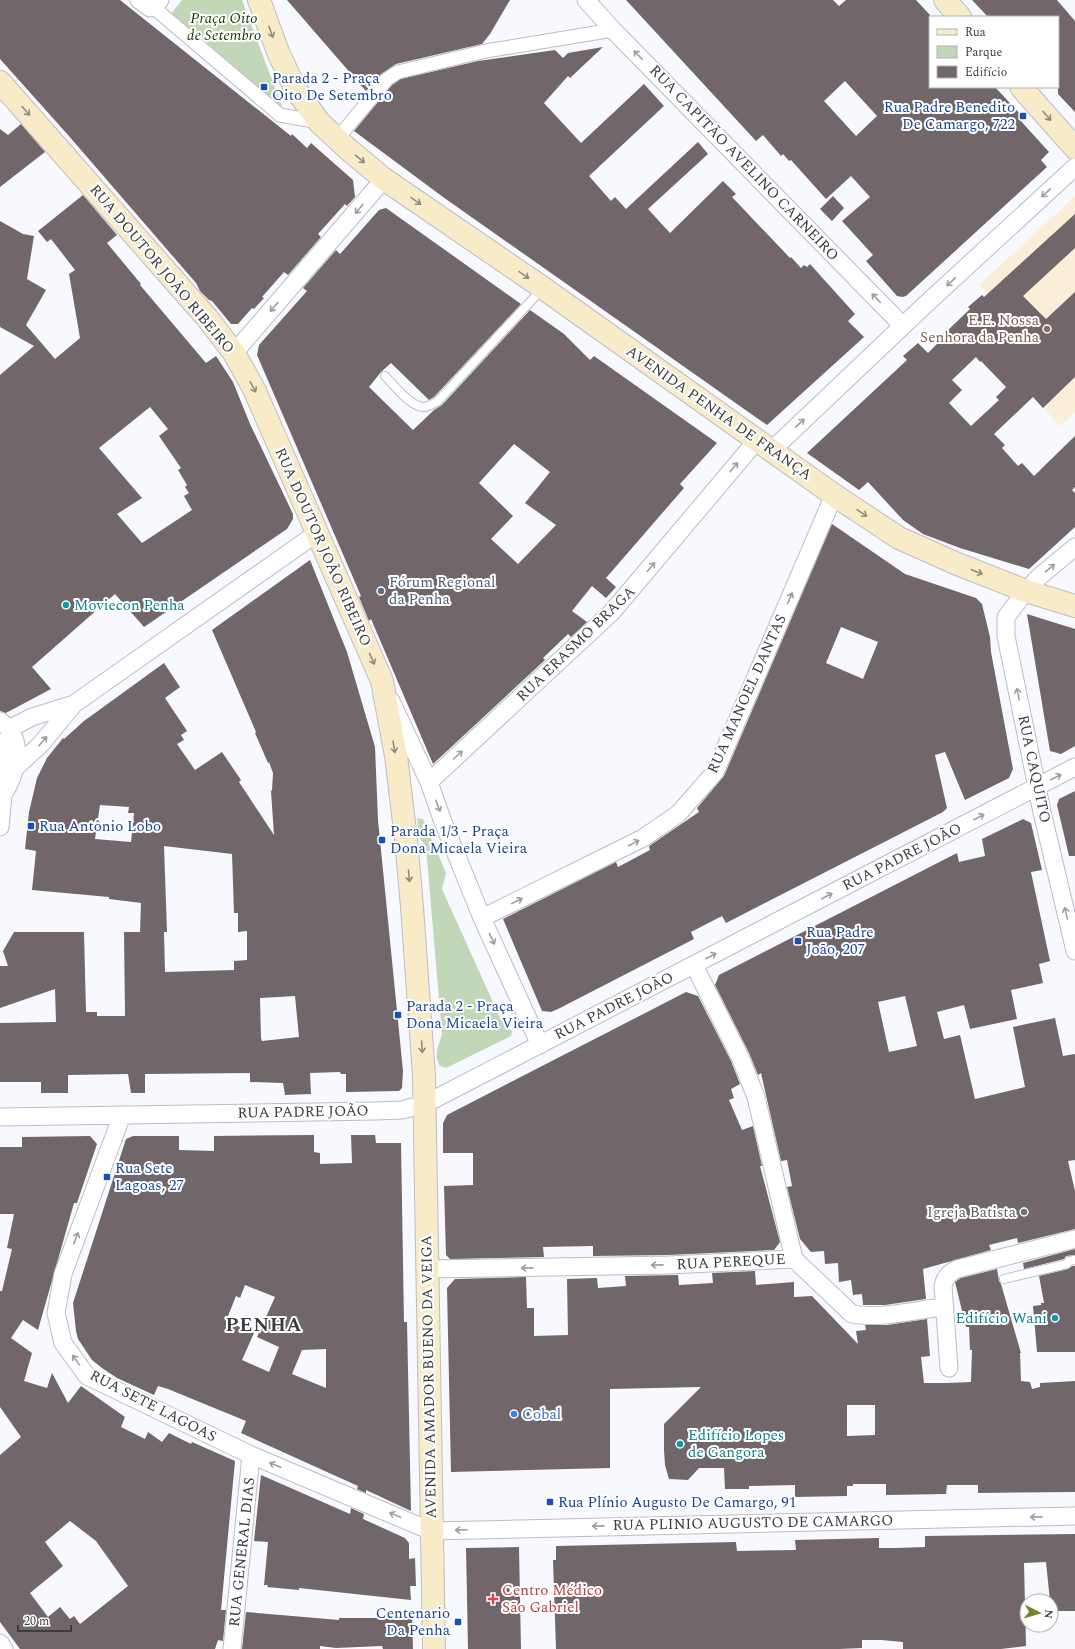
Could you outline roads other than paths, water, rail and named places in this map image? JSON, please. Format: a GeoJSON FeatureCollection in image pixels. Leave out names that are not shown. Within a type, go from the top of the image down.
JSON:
{"type":"FeatureCollection","features":[{"type":"Feature","properties":{"kind":"main road","name":"AVENIDA PENHA DE FRANÇA"},"geometry":{"type":"LineString","coordinates":[[259,0],[278,52],[295,88],[319,122],[384,179],[543,288],[834,495],[899,538],[954,563],[1026,591],[1075,606]]}},
{"type":"Feature","properties":{"kind":"main road"},"geometry":{"type":"LineString","coordinates":[[944,0],[959,16]]}},
{"type":"Feature","properties":{"kind":"main road","name":"RUA DOUTOR JOÃO RIBEIRO"},"geometry":{"type":"LineString","coordinates":[[0,82],[208,319],[234,352],[254,390],[382,681],[396,756],[406,839],[419,999],[425,1104]]}},
{"type":"Feature","properties":{"kind":"main road"},"geometry":{"type":"LineString","coordinates":[[1022,88],[1075,148]]}},
{"type":"Feature","properties":{"kind":"main road","name":"AVENIDA AMADOR BUENO DA VEIGA"},"geometry":{"type":"LineString","coordinates":[[425,1104],[434,1649]]}},
{"type":"Feature","properties":{"kind":"street","name":"RUA CAPITÃO AVELINO CARNEIRO"},"geometry":{"type":"LineString","coordinates":[[586,0],[613,30],[903,326]]}},
{"type":"Feature","properties":{"kind":"street"},"geometry":{"type":"LineString","coordinates":[[151,2],[280,115],[319,122]]}},
{"type":"Feature","properties":{"kind":"street"},"geometry":{"type":"LineString","coordinates":[[337,139],[387,79],[398,72],[486,51],[613,30]]}},
{"type":"Feature","properties":{"kind":"street","name":"RUA ERASMO BRAGA"},"geometry":{"type":"LineString","coordinates":[[429,782],[579,645],[612,612],[765,445],[903,326],[1075,167]]}},
{"type":"Feature","properties":{"kind":"street"},"geometry":{"type":"LineString","coordinates":[[234,352],[384,179]]}},
{"type":"Feature","properties":{"kind":"street","name":"RUA MANOEL DANTAS"},"geometry":{"type":"LineString","coordinates":[[482,918],[643,838],[678,814],[697,794],[715,772],[834,495]]}},
{"type":"Feature","properties":{"kind":"street"},"geometry":{"type":"LineString","coordinates":[[15,768],[41,744],[74,704],[317,533]]}},
{"type":"Feature","properties":{"kind":"street","name":"RUA CAQUITO"},"geometry":{"type":"LineString","coordinates":[[1075,547],[1039,577],[1006,617],[1006,636],[1037,787],[1075,951]]}},
{"type":"Feature","properties":{"kind":"street"},"geometry":{"type":"LineString","coordinates":[[382,681],[429,782],[442,819],[482,918],[540,1045]]}},
{"type":"Feature","properties":{"kind":"street"},"geometry":{"type":"LineString","coordinates":[[3,731],[32,717],[74,704]]}},
{"type":"Feature","properties":{"kind":"street"},"geometry":{"type":"LineString","coordinates":[[1,787],[10,784],[15,768],[16,751],[14,737],[3,731]]}},
{"type":"Feature","properties":{"kind":"street"},"geometry":{"type":"LineString","coordinates":[[0,827],[3,731]]}},
{"type":"Feature","properties":{"kind":"street","name":"RUA PADRE JOÃO"},"geometry":{"type":"LineString","coordinates":[[0,1117],[375,1111],[402,1110],[425,1104],[1075,767]]}},
{"type":"Feature","properties":{"kind":"street","name":"RUA PEREQUE"},"geometry":{"type":"LineString","coordinates":[[427,1269],[669,1265],[794,1259],[756,1097],[740,1057],[694,965]]}},
{"type":"Feature","properties":{"kind":"street","name":"RUA SETE LAGOAS"},"geometry":{"type":"LineString","coordinates":[[122,1115],[63,1274],[56,1312],[63,1343],[87,1376],[252,1455],[431,1530]]}},
{"type":"Feature","properties":{"kind":"street"},"geometry":{"type":"LineString","coordinates":[[949,1368],[943,1286],[950,1273],[957,1269],[1075,1239]]}},
{"type":"Feature","properties":{"kind":"street"},"geometry":{"type":"LineString","coordinates":[[794,1259],[852,1314],[864,1316],[944,1307]]}},
{"type":"Feature","properties":{"kind":"street","name":"RUA GENERAL DIAS"},"geometry":{"type":"LineString","coordinates":[[232,1649],[252,1455]]}},
{"type":"Feature","properties":{"kind":"street","name":"RUA PLINIO AUGUSTO DE CAMARGO"},"geometry":{"type":"LineString","coordinates":[[431,1530],[1075,1516]]}},
{"type":"Feature","properties":{"kind":"street"},"geometry":{"type":"LineString","coordinates":[[0,1643],[4,1649]]}},
{"type":"Feature","properties":{"kind":"lane"},"geometry":{"type":"LineString","coordinates":[[385,376],[414,404],[421,407],[428,406],[438,401],[543,288]]}},
{"type":"Feature","properties":{"kind":"lane"},"geometry":{"type":"LineString","coordinates":[[1004,1279],[1067,1264],[1069,1261],[1075,1260]]}},
{"type":"Feature","properties":{"kind":"place","name":"Parada 2 - Praça Oito De Setembro"},"geometry":{"type":"Point","coordinates":[264,87]}},
{"type":"Feature","properties":{"kind":"place","name":"Rua Padre Benedito De Camargo, 722"},"geometry":{"type":"Point","coordinates":[1023,116]}},
{"type":"Feature","properties":{"kind":"place","name":"E.E. Nossa Senhora da Penha"},"geometry":{"type":"Point","coordinates":[1047,329]}},
{"type":"Feature","properties":{"kind":"place","name":"Fórum Regional da Penha"},"geometry":{"type":"Point","coordinates":[381,591]}},
{"type":"Feature","properties":{"kind":"place","name":"Moviecon Penha"},"geometry":{"type":"Point","coordinates":[66,605]}},
{"type":"Feature","properties":{"kind":"place","name":"Rua Antônio Lobo"},"geometry":{"type":"Point","coordinates":[31,826]}},
{"type":"Feature","properties":{"kind":"place","name":"Parada 1/3 - Praça Dona Micaela Vieira"},"geometry":{"type":"Point","coordinates":[382,840]}},
{"type":"Feature","properties":{"kind":"place","name":"Rua Padre João, 207"},"geometry":{"type":"Point","coordinates":[798,941]}},
{"type":"Feature","properties":{"kind":"place","name":"Parada 2 - Praça Dona Micaela Vieira"},"geometry":{"type":"Point","coordinates":[398,1015]}},
{"type":"Feature","properties":{"kind":"place","name":"Rua Sete Lagoas, 27"},"geometry":{"type":"Point","coordinates":[107,1177]}},
{"type":"Feature","properties":{"kind":"place","name":"Igreja Batista"},"geometry":{"type":"Point","coordinates":[1024,1212]}},
{"type":"Feature","properties":{"kind":"place","name":"Edifício Wani"},"geometry":{"type":"Point","coordinates":[1055,1318]}},
{"type":"Feature","properties":{"kind":"place","name":"Cobal"},"geometry":{"type":"Point","coordinates":[514,1414]}},
{"type":"Feature","properties":{"kind":"place","name":"Edifício Lopes de Gangora"},"geometry":{"type":"Point","coordinates":[680,1444]}},
{"type":"Feature","properties":{"kind":"place","name":"Rua Plínio Augusto De Camargo, 91"},"geometry":{"type":"Point","coordinates":[550,1502]}},
{"type":"Feature","properties":{"kind":"place","name":"Centro Médico São Gabriel"},"geometry":{"type":"Point","coordinates":[493,1599]}},
{"type":"Feature","properties":{"kind":"place","name":"Centenario Da Penha"},"geometry":{"type":"Point","coordinates":[458,1622]}},
{"type":"Feature","properties":{"kind":"district","name":"PENHA"},"geometry":{"type":"Point","coordinates":[264,1325]}},
{"type":"Feature","properties":{"kind":"park label","name":"Praça Oito de Setembro"},"geometry":{"type":"Point","coordinates":[224,26]}}]}
